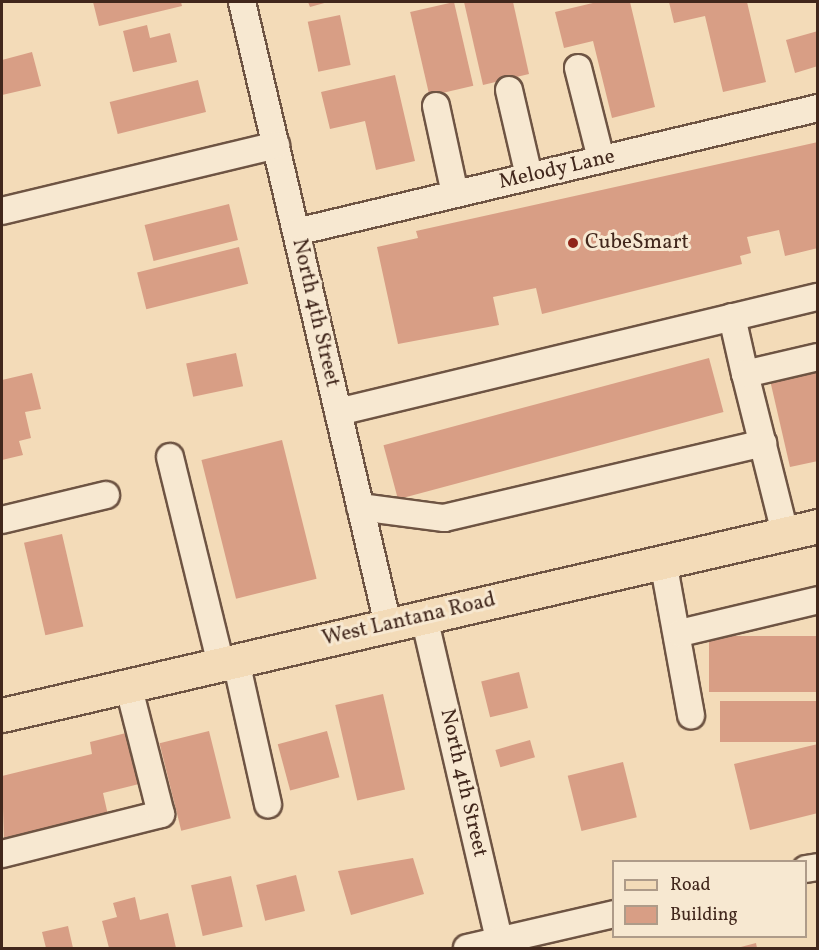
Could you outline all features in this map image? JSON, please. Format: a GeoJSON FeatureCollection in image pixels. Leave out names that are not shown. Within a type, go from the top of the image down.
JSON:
{"type":"FeatureCollection","features":[{"type":"Feature","properties":{"kind":"main road","name":"West Lantana Road"},"geometry":{"type":"LineString","coordinates":[[2,715],[818,526]]}},
{"type":"Feature","properties":{"kind":"street","name":"North 4th Street"},"geometry":{"type":"LineString","coordinates":[[242,2],[388,625]]}},
{"type":"Feature","properties":{"kind":"street"},"geometry":{"type":"LineString","coordinates":[[578,68],[600,159]]}},
{"type":"Feature","properties":{"kind":"street"},"geometry":{"type":"LineString","coordinates":[[509,90],[529,176]]}},
{"type":"Feature","properties":{"kind":"street"},"geometry":{"type":"LineString","coordinates":[[436,106],[455,194]]}},
{"type":"Feature","properties":{"kind":"street","name":"Melody Lane"},"geometry":{"type":"LineString","coordinates":[[296,232],[818,108]]}},
{"type":"Feature","properties":{"kind":"street"},"geometry":{"type":"LineString","coordinates":[[2,211],[276,146]]}},
{"type":"Feature","properties":{"kind":"street"},"geometry":{"type":"LineString","coordinates":[[338,412],[818,297]]}},
{"type":"Feature","properties":{"kind":"street"},"geometry":{"type":"LineString","coordinates":[[732,317],[785,533]]}},
{"type":"Feature","properties":{"kind":"street"},"geometry":{"type":"LineString","coordinates":[[746,374],[818,357]]}},
{"type":"Feature","properties":{"kind":"street"},"geometry":{"type":"LineString","coordinates":[[360,507],[444,518],[762,443]]}},
{"type":"Feature","properties":{"kind":"street"},"geometry":{"type":"LineString","coordinates":[[171,457],[268,804]]}},
{"type":"Feature","properties":{"kind":"street"},"geometry":{"type":"LineString","coordinates":[[2,520],[106,495]]}},
{"type":"Feature","properties":{"kind":"street"},"geometry":{"type":"LineString","coordinates":[[663,561],[680,633],[691,715]]}},
{"type":"Feature","properties":{"kind":"street"},"geometry":{"type":"LineString","coordinates":[[680,633],[818,600]]}},
{"type":"Feature","properties":{"kind":"street","name":"North 4th Street"},"geometry":{"type":"LineString","coordinates":[[424,617],[500,945]]}},
{"type":"Feature","properties":{"kind":"street"},"geometry":{"type":"LineString","coordinates":[[2,854],[161,814],[128,686]]}},
{"type":"Feature","properties":{"kind":"street"},"geometry":{"type":"LineString","coordinates":[[466,948],[500,945],[612,915]]}},
{"type":"Feature","properties":{"kind":"building"},"geometry":{"type":"Polygon","coordinates":[[[93,2],[181,2],[182,6],[99,26],[93,2]]]}},
{"type":"Feature","properties":{"kind":"building"},"geometry":{"type":"Polygon","coordinates":[[[308,2],[328,2],[310,7],[308,2]]]}},
{"type":"Feature","properties":{"kind":"building"},"geometry":{"type":"Polygon","coordinates":[[[454,2],[473,86],[429,96],[410,12],[454,2]]]}},
{"type":"Feature","properties":{"kind":"building"},"geometry":{"type":"Polygon","coordinates":[[[464,2],[513,2],[529,74],[483,85],[464,2]]]}},
{"type":"Feature","properties":{"kind":"building"},"geometry":{"type":"Polygon","coordinates":[[[597,2],[630,2],[655,107],[612,118],[593,41],[564,48],[555,12],[597,2]]]}},
{"type":"Feature","properties":{"kind":"building"},"geometry":{"type":"Polygon","coordinates":[[[669,2],[747,2],[766,82],[723,92],[705,16],[674,23],[669,2]]]}},
{"type":"Feature","properties":{"kind":"building"},"geometry":{"type":"Polygon","coordinates":[[[340,15],[351,65],[318,72],[308,22],[340,15]]]}},
{"type":"Feature","properties":{"kind":"building"},"geometry":{"type":"Polygon","coordinates":[[[147,25],[150,38],[170,33],[177,62],[133,72],[123,31],[147,25]]]}},
{"type":"Feature","properties":{"kind":"building"},"geometry":{"type":"Polygon","coordinates":[[[818,31],[818,66],[795,73],[786,40],[818,31]]]}},
{"type":"Feature","properties":{"kind":"building"},"geometry":{"type":"Polygon","coordinates":[[[32,52],[41,86],[2,95],[2,60],[32,52]]]}},
{"type":"Feature","properties":{"kind":"building"},"geometry":{"type":"Polygon","coordinates":[[[395,75],[415,161],[376,170],[365,121],[330,129],[321,92],[395,75]]]}},
{"type":"Feature","properties":{"kind":"building"},"geometry":{"type":"Polygon","coordinates":[[[198,80],[206,112],[118,134],[110,102],[198,80]]]}},
{"type":"Feature","properties":{"kind":"building","name":"CubeSmart"},"geometry":{"type":"Polygon","coordinates":[[[818,142],[818,248],[785,256],[779,230],[747,237],[751,253],[740,256],[742,264],[542,314],[536,288],[493,297],[499,325],[398,344],[377,247],[418,238],[416,231],[818,142]]]}},
{"type":"Feature","properties":{"kind":"building"},"geometry":{"type":"Polygon","coordinates":[[[229,204],[238,240],[154,261],[145,225],[229,204]]]}},
{"type":"Feature","properties":{"kind":"building"},"geometry":{"type":"Polygon","coordinates":[[[239,247],[248,284],[146,309],[137,272],[239,247]]]}},
{"type":"Feature","properties":{"kind":"building"},"geometry":{"type":"Polygon","coordinates":[[[236,353],[243,386],[193,397],[186,364],[236,353]]]}},
{"type":"Feature","properties":{"kind":"building"},"geometry":{"type":"Polygon","coordinates":[[[709,358],[723,412],[398,499],[383,445],[709,358]]]}},
{"type":"Feature","properties":{"kind":"building"},"geometry":{"type":"Polygon","coordinates":[[[818,369],[818,461],[790,467],[770,380],[818,369]]]}},
{"type":"Feature","properties":{"kind":"building"},"geometry":{"type":"Polygon","coordinates":[[[32,373],[41,409],[25,412],[31,438],[19,441],[23,455],[2,460],[2,380],[32,373]]]}},
{"type":"Feature","properties":{"kind":"building"},"geometry":{"type":"Polygon","coordinates":[[[282,440],[317,579],[236,599],[201,460],[282,440]]]}},
{"type":"Feature","properties":{"kind":"building"},"geometry":{"type":"Polygon","coordinates":[[[62,534],[83,627],[45,635],[24,543],[62,534]]]}},
{"type":"Feature","properties":{"kind":"building"},"geometry":{"type":"Polygon","coordinates":[[[709,636],[818,636],[818,692],[709,692],[709,636]]]}},
{"type":"Feature","properties":{"kind":"building"},"geometry":{"type":"Polygon","coordinates":[[[519,672],[528,708],[490,717],[481,681],[519,672]]]}},
{"type":"Feature","properties":{"kind":"building"},"geometry":{"type":"Polygon","coordinates":[[[383,694],[405,789],[357,801],[335,705],[383,694]]]}},
{"type":"Feature","properties":{"kind":"building"},"geometry":{"type":"Polygon","coordinates":[[[720,701],[818,701],[818,742],[720,742],[720,701]]]}},
{"type":"Feature","properties":{"kind":"building"},"geometry":{"type":"Polygon","coordinates":[[[138,730],[151,781],[103,793],[108,815],[4,841],[2,776],[92,754],[90,742],[138,730]]]}},
{"type":"Feature","properties":{"kind":"building"},"geometry":{"type":"Polygon","coordinates":[[[209,731],[231,818],[181,831],[160,743],[209,731]]]}},
{"type":"Feature","properties":{"kind":"building"},"geometry":{"type":"Polygon","coordinates":[[[327,731],[339,777],[290,791],[278,744],[327,731]]]}},
{"type":"Feature","properties":{"kind":"building"},"geometry":{"type":"Polygon","coordinates":[[[530,740],[535,757],[500,767],[495,750],[530,740]]]}},
{"type":"Feature","properties":{"kind":"building"},"geometry":{"type":"Polygon","coordinates":[[[818,744],[818,813],[750,830],[734,764],[818,744]]]}},
{"type":"Feature","properties":{"kind":"building"},"geometry":{"type":"Polygon","coordinates":[[[623,762],[637,817],[581,831],[568,776],[623,762]]]}},
{"type":"Feature","properties":{"kind":"building"},"geometry":{"type":"Polygon","coordinates":[[[413,858],[424,894],[351,915],[338,871],[413,858]]]}},
{"type":"Feature","properties":{"kind":"building"},"geometry":{"type":"Polygon","coordinates":[[[296,875],[305,911],[265,921],[256,885],[296,875]]]}},
{"type":"Feature","properties":{"kind":"building"},"geometry":{"type":"Polygon","coordinates":[[[231,876],[243,927],[203,936],[191,885],[231,876]]]}},
{"type":"Feature","properties":{"kind":"building"},"geometry":{"type":"Polygon","coordinates":[[[135,897],[140,920],[168,913],[176,948],[109,948],[102,921],[117,917],[113,903],[135,897]]]}},
{"type":"Feature","properties":{"kind":"building"},"geometry":{"type":"Polygon","coordinates":[[[68,926],[73,948],[46,948],[42,932],[68,926]]]}},
{"type":"Feature","properties":{"kind":"building"},"geometry":{"type":"Polygon","coordinates":[[[756,943],[757,948],[737,948],[756,943]]]}},
{"type":"Feature","properties":{"kind":"place","name":"CubeSmart"},"geometry":{"type":"Point","coordinates":[573,243]}}]}
